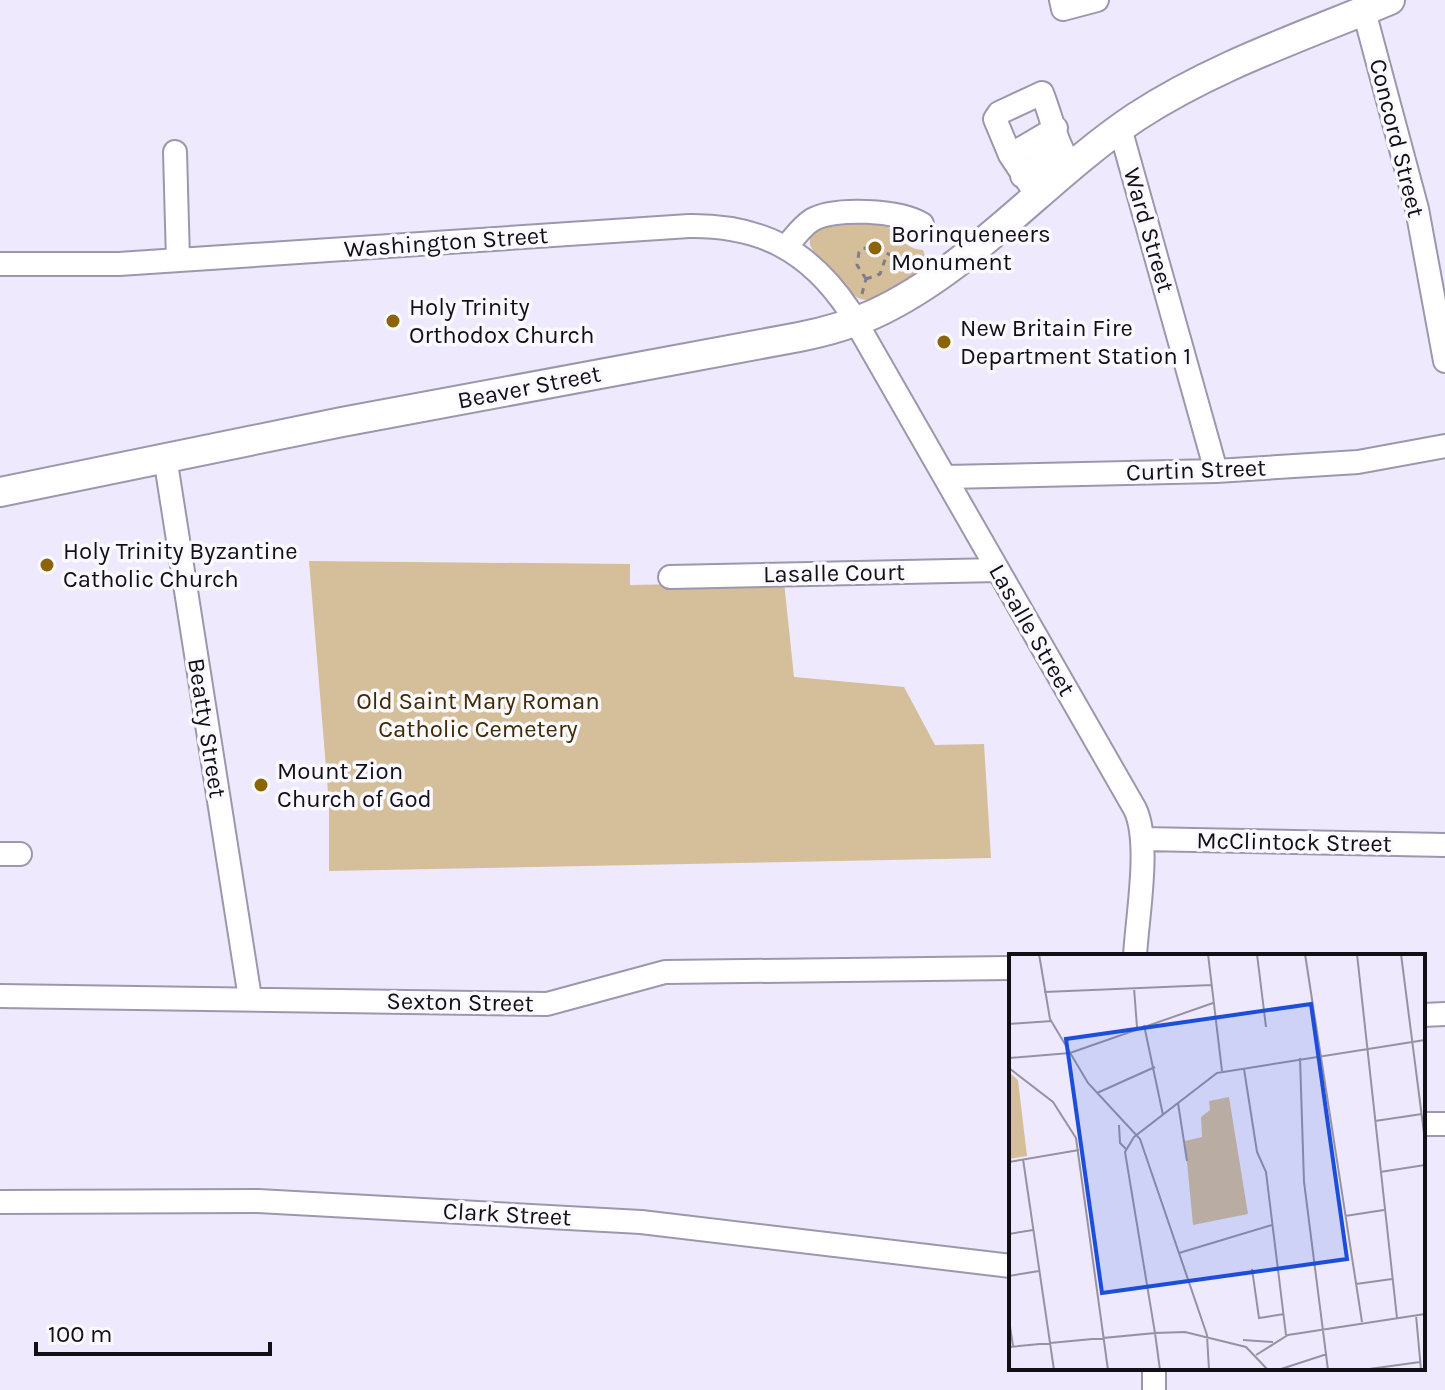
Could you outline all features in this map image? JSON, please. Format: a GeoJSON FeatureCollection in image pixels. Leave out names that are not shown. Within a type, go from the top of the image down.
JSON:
{"type":"FeatureCollection","features":[{"type":"Feature","properties":{"kind":"main road","name":"Beaver Street"},"geometry":{"type":"LineString","coordinates":[[0,492],[165,457],[799,337],[859,308],[889,307],[931,282],[1027,192],[1062,146],[1120,128],[1192,84],[1373,4]]}},
{"type":"Feature","properties":{"kind":"street"},"geometry":{"type":"LineString","coordinates":[[1061,0],[1063,9],[1097,0]]}},
{"type":"Feature","properties":{"kind":"street","name":"Concord Street"},"geometry":{"type":"LineString","coordinates":[[1373,4],[1417,209],[1445,361]]}},
{"type":"Feature","properties":{"kind":"street"},"geometry":{"type":"LineString","coordinates":[[1010,155],[1062,146],[1042,93],[999,113],[995,119],[1010,155],[1027,192]]}},
{"type":"Feature","properties":{"kind":"street","name":"Ward Street"},"geometry":{"type":"LineString","coordinates":[[1120,128],[1216,471]]}},
{"type":"Feature","properties":{"kind":"street"},"geometry":{"type":"LineString","coordinates":[[175,152],[178,260]]}},
{"type":"Feature","properties":{"kind":"street"},"geometry":{"type":"LineString","coordinates":[[786,247],[806,224],[826,215],[888,212],[922,224]]}},
{"type":"Feature","properties":{"kind":"street","name":"Washington Street"},"geometry":{"type":"LineString","coordinates":[[0,264],[119,264],[689,226],[742,229],[767,237],[786,247],[859,308]]}},
{"type":"Feature","properties":{"kind":"street","name":"Lasalle Street"},"geometry":{"type":"LineString","coordinates":[[859,308],[945,477],[1141,823],[1135,954]]}},
{"type":"Feature","properties":{"kind":"street","name":"Curtin Street"},"geometry":{"type":"LineString","coordinates":[[945,477],[1216,471],[1358,462],[1445,446]]}},
{"type":"Feature","properties":{"kind":"street","name":"Beatty Street"},"geometry":{"type":"LineString","coordinates":[[165,457],[250,998]]}},
{"type":"Feature","properties":{"kind":"street","name":"Lasalle Court"},"geometry":{"type":"LineString","coordinates":[[670,577],[998,570]]}},
{"type":"Feature","properties":{"kind":"street","name":"McClintock Street"},"geometry":{"type":"LineString","coordinates":[[1142,839],[1445,845]]}},
{"type":"Feature","properties":{"kind":"street","name":"Sexton Street"},"geometry":{"type":"LineString","coordinates":[[0,996],[547,1004],[665,972],[1009,968]]}},
{"type":"Feature","properties":{"kind":"street"},"geometry":{"type":"LineString","coordinates":[[1425,1015],[1445,1014]]}},
{"type":"Feature","properties":{"kind":"street","name":"Clark Street"},"geometry":{"type":"LineString","coordinates":[[0,1202],[258,1201],[580,1218],[641,1222],[1009,1266]]}},
{"type":"Feature","properties":{"kind":"path"},"geometry":{"type":"LineString","coordinates":[[859,308],[866,279],[857,265],[861,249],[888,253],[918,269]]}},
{"type":"Feature","properties":{"kind":"path"},"geometry":{"type":"LineString","coordinates":[[866,279],[880,274],[888,253]]}},
{"type":"Feature","properties":{"kind":"green space"},"geometry":{"type":"Polygon","coordinates":[[[874,222],[890,228],[908,245],[923,250],[929,267],[891,292],[864,300],[851,293],[830,271],[812,248],[810,239],[818,228],[874,222]]]}},
{"type":"Feature","properties":{"kind":"green space","name":"Old Saint Mary Roman Catholic Cemetery"},"geometry":{"type":"Polygon","coordinates":[[[309,561],[630,564],[630,585],[784,582],[794,677],[904,687],[935,745],[984,744],[991,858],[329,871],[329,804],[309,561]]]}},
{"type":"Feature","properties":{"kind":"place","name":"Borinqueneers Monument"},"geometry":{"type":"Point","coordinates":[875,248]}},
{"type":"Feature","properties":{"kind":"place","name":"Holy Trinity Orthodox Church"},"geometry":{"type":"Point","coordinates":[393,321]}},
{"type":"Feature","properties":{"kind":"place","name":"New Britain Fire Department Station 1"},"geometry":{"type":"Point","coordinates":[944,342]}},
{"type":"Feature","properties":{"kind":"place","name":"Holy Trinity Byzantine Catholic Church"},"geometry":{"type":"Point","coordinates":[47,565]}},
{"type":"Feature","properties":{"kind":"place","name":"Mount Zion Church of God"},"geometry":{"type":"Point","coordinates":[261,785]}}]}
